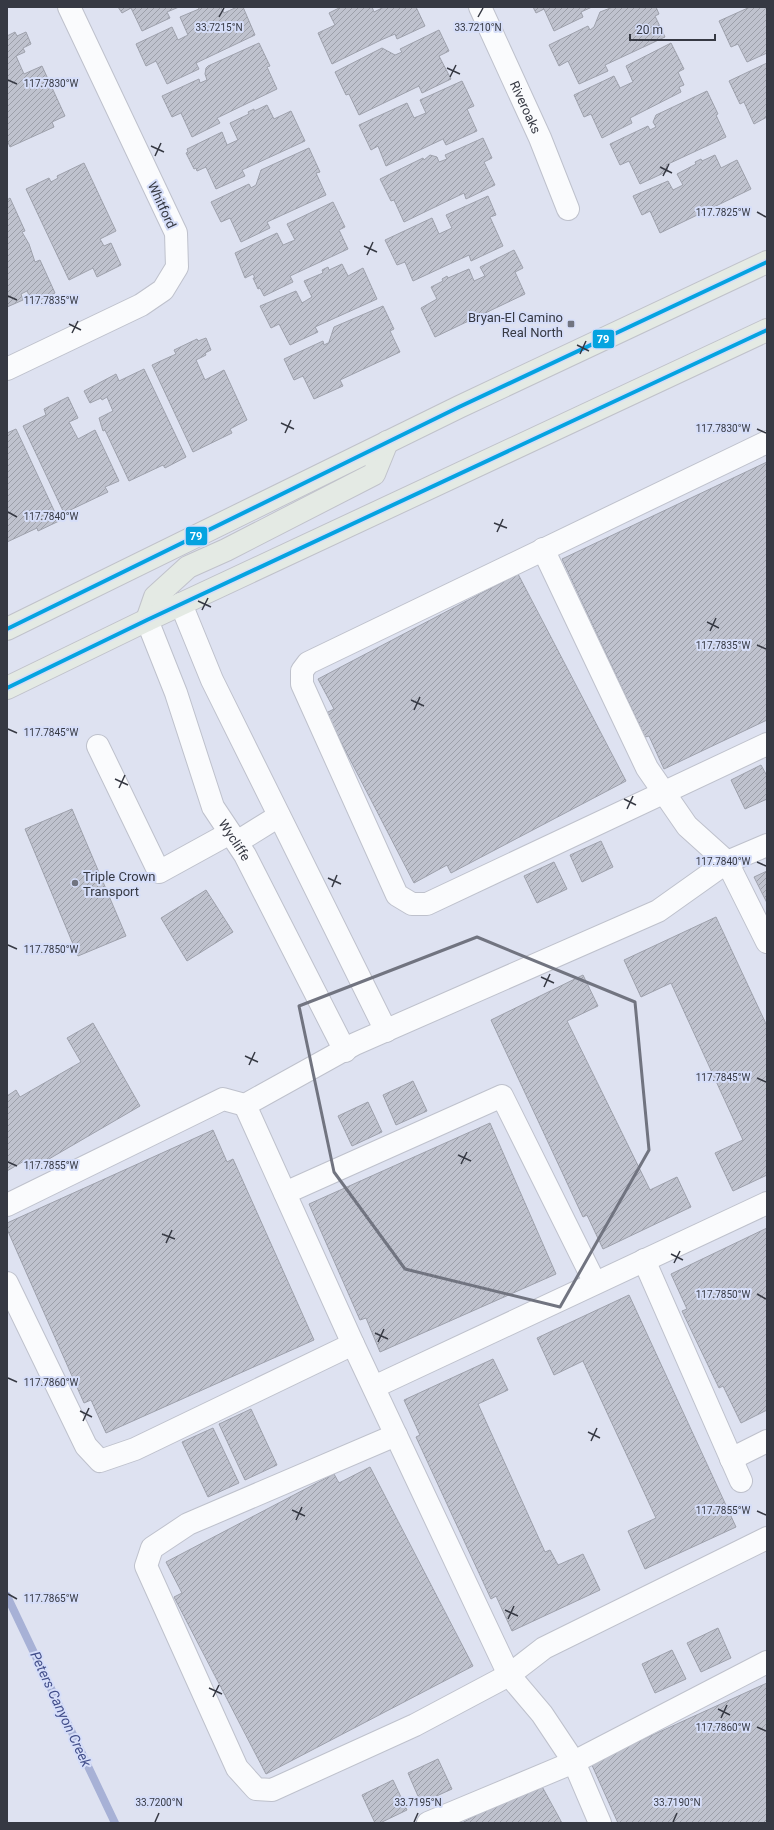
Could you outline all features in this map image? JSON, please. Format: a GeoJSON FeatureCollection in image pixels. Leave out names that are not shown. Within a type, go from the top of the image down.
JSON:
{"type":"FeatureCollection","features":[{"type":"Feature","properties":{"kind":"main road"},"geometry":{"type":"LineString","coordinates":[[7,630],[387,442],[767,262]]}},
{"type":"Feature","properties":{"kind":"main road"},"geometry":{"type":"LineString","coordinates":[[7,688],[147,620],[767,330]]}},
{"type":"Feature","properties":{"kind":"main road"},"geometry":{"type":"LineString","coordinates":[[147,620],[155,597],[188,567],[226,550],[374,474],[387,442]]}},
{"type":"Feature","properties":{"kind":"street","name":"Whitford"},"geometry":{"type":"LineString","coordinates":[[7,369],[141,305],[163,290],[176,267],[176,233],[69,7]]}},
{"type":"Feature","properties":{"kind":"street","name":"Riveroaks"},"geometry":{"type":"LineString","coordinates":[[480,7],[540,138],[568,209]]}},
{"type":"Feature","properties":{"kind":"street"},"geometry":{"type":"LineString","coordinates":[[767,442],[308,663],[302,671],[302,684],[397,896],[412,904],[426,904],[767,744]]}},
{"type":"Feature","properties":{"kind":"street"},"geometry":{"type":"LineString","coordinates":[[543,549],[647,768],[687,826],[727,862],[767,942]]}},
{"type":"Feature","properties":{"kind":"street"},"geometry":{"type":"LineString","coordinates":[[181,604],[212,680],[386,1031]]}},
{"type":"Feature","properties":{"kind":"street","name":"Wycliffe"},"geometry":{"type":"LineString","coordinates":[[147,620],[176,693],[213,807],[245,855],[344,1051]]}},
{"type":"Feature","properties":{"kind":"street"},"geometry":{"type":"LineString","coordinates":[[98,746],[159,872],[279,816]]}},
{"type":"Feature","properties":{"kind":"street"},"geometry":{"type":"LineString","coordinates":[[7,1205],[222,1099],[245,1105],[344,1051],[386,1031],[658,911],[727,862],[767,845]]}},
{"type":"Feature","properties":{"kind":"street"},"geometry":{"type":"LineString","coordinates":[[285,1193],[502,1096],[596,1283]]}},
{"type":"Feature","properties":{"kind":"street"},"geometry":{"type":"LineString","coordinates":[[245,1105],[353,1344],[509,1675],[542,1714],[574,1762],[600,1823]]}},
{"type":"Feature","properties":{"kind":"street"},"geometry":{"type":"LineString","coordinates":[[374,1387],[767,1203]]}},
{"type":"Feature","properties":{"kind":"street"},"geometry":{"type":"LineString","coordinates":[[644,1260],[741,1481]]}},
{"type":"Feature","properties":{"kind":"street"},"geometry":{"type":"LineString","coordinates":[[7,1283],[86,1446],[100,1461],[135,1449],[353,1344]]}},
{"type":"Feature","properties":{"kind":"street"},"geometry":{"type":"LineString","coordinates":[[396,1435],[188,1524],[152,1548],[146,1566],[237,1768],[256,1789],[272,1790],[415,1725],[509,1675],[544,1648],[767,1538]]}},
{"type":"Feature","properties":{"kind":"street"},"geometry":{"type":"LineString","coordinates":[[732,1459],[767,1441]]}},
{"type":"Feature","properties":{"kind":"street"},"geometry":{"type":"LineString","coordinates":[[428,1823],[574,1762],[767,1662]]}},
{"type":"Feature","properties":{"kind":"highlighted area"},"geometry":{"type":"Polygon","coordinates":[[[477,937],[635,1002],[649,1150],[560,1307],[405,1269],[334,1172],[299,1006],[477,937]]]}},
{"type":"Feature","properties":{"kind":"building"},"geometry":{"type":"Polygon","coordinates":[[[118,7],[179,7],[167,12],[170,18],[142,31],[131,8],[122,13],[118,7]]]}},
{"type":"Feature","properties":{"kind":"building"},"geometry":{"type":"Polygon","coordinates":[[[198,7],[221,7],[224,13],[237,7],[243,7],[255,35],[196,63],[199,69],[167,84],[156,61],[146,66],[136,44],[172,27],[178,40],[188,35],[180,17],[199,9],[198,7]]]}},
{"type":"Feature","properties":{"kind":"building"},"geometry":{"type":"Polygon","coordinates":[[[341,7],[372,7],[374,12],[384,7],[416,7],[425,26],[397,39],[395,34],[332,64],[318,33],[335,25],[329,13],[341,7]]]}},
{"type":"Feature","properties":{"kind":"building"},"geometry":{"type":"Polygon","coordinates":[[[533,7],[592,7],[581,12],[583,17],[554,31],[544,9],[536,13],[533,7]]]}},
{"type":"Feature","properties":{"kind":"building"},"geometry":{"type":"Polygon","coordinates":[[[613,7],[656,7],[659,14],[655,16],[665,37],[605,65],[608,71],[579,84],[568,61],[559,66],[549,45],[588,26],[590,30],[594,27],[600,12],[613,7]]]}},
{"type":"Feature","properties":{"kind":"building"},"geometry":{"type":"Polygon","coordinates":[[[750,7],[767,7],[767,53],[747,62],[738,44],[731,47],[719,21],[750,7]]]}},
{"type":"Feature","properties":{"kind":"building"},"geometry":{"type":"Polygon","coordinates":[[[439,30],[449,51],[439,56],[451,79],[422,93],[419,86],[359,115],[349,94],[346,95],[335,72],[382,48],[395,55],[402,52],[400,49],[439,30]]]}},
{"type":"Feature","properties":{"kind":"building"},"geometry":{"type":"Polygon","coordinates":[[[15,32],[17,36],[26,32],[31,44],[23,48],[25,52],[16,56],[24,74],[42,66],[65,116],[52,122],[54,127],[10,147],[7,140],[7,36],[15,32]]]}},
{"type":"Feature","properties":{"kind":"building"},"geometry":{"type":"Polygon","coordinates":[[[259,43],[270,66],[267,67],[277,89],[217,118],[220,123],[192,137],[181,113],[172,117],[162,96],[199,79],[200,83],[207,80],[205,74],[208,66],[259,43]]]}},
{"type":"Feature","properties":{"kind":"building"},"geometry":{"type":"Polygon","coordinates":[[[671,43],[684,69],[678,72],[684,85],[679,87],[681,92],[630,118],[632,123],[602,138],[591,114],[584,117],[574,95],[614,76],[620,88],[633,82],[626,66],[671,43]]]}},
{"type":"Feature","properties":{"kind":"building"},"geometry":{"type":"Polygon","coordinates":[[[767,63],[767,117],[754,124],[744,102],[740,104],[729,81],[767,63]]]}},
{"type":"Feature","properties":{"kind":"building"},"geometry":{"type":"Polygon","coordinates":[[[462,81],[474,106],[467,109],[477,131],[446,145],[443,139],[386,166],[378,146],[371,150],[359,125],[407,103],[414,118],[426,113],[420,100],[462,81]]]}},
{"type":"Feature","properties":{"kind":"building"},"geometry":{"type":"Polygon","coordinates":[[[707,91],[718,114],[716,115],[726,137],[666,165],[668,171],[640,184],[629,161],[620,165],[610,144],[648,126],[650,130],[656,127],[653,122],[656,115],[707,91]]]}},
{"type":"Feature","properties":{"kind":"building"},"geometry":{"type":"Polygon","coordinates":[[[267,105],[274,119],[291,111],[305,141],[242,170],[245,176],[216,189],[206,167],[197,171],[196,168],[194,169],[186,153],[188,152],[187,149],[222,132],[227,145],[238,140],[230,123],[249,114],[248,112],[254,109],[254,111],[267,105]]]}},
{"type":"Feature","properties":{"kind":"building"},"geometry":{"type":"Polygon","coordinates":[[[483,138],[492,158],[484,162],[495,185],[466,199],[464,193],[404,222],[394,200],[391,201],[380,179],[423,158],[424,160],[430,155],[437,157],[439,162],[447,159],[445,155],[483,138]]]}},
{"type":"Feature","properties":{"kind":"building"},"geometry":{"type":"Polygon","coordinates":[[[309,148],[320,172],[316,173],[326,195],[267,222],[270,228],[241,242],[230,218],[221,222],[211,202],[249,184],[251,188],[256,185],[261,170],[309,148]]]}},
{"type":"Feature","properties":{"kind":"building"},"geometry":{"type":"Polygon","coordinates":[[[715,155],[721,168],[737,160],[751,189],[660,233],[650,211],[642,215],[633,196],[668,181],[673,190],[683,185],[677,174],[696,164],[695,162],[701,159],[702,161],[715,155]]]}},
{"type":"Feature","properties":{"kind":"building"},"geometry":{"type":"Polygon","coordinates":[[[84,163],[116,231],[100,239],[104,246],[111,243],[121,265],[97,277],[93,268],[69,280],[26,189],[49,178],[51,182],[58,178],[57,176],[84,163]]]}},
{"type":"Feature","properties":{"kind":"building"},"geometry":{"type":"Polygon","coordinates":[[[488,196],[496,215],[490,217],[503,246],[471,261],[469,255],[413,281],[405,262],[397,265],[385,240],[432,218],[439,234],[452,228],[446,215],[488,196]]]}},
{"type":"Feature","properties":{"kind":"building"},"geometry":{"type":"Polygon","coordinates":[[[10,198],[25,231],[22,232],[29,244],[35,262],[40,260],[55,293],[33,303],[27,291],[21,294],[23,300],[7,307],[7,200],[10,198]]]}},
{"type":"Feature","properties":{"kind":"building"},"geometry":{"type":"Polygon","coordinates":[[[333,202],[345,227],[339,230],[348,249],[290,276],[293,282],[264,296],[260,288],[258,289],[253,278],[255,278],[253,274],[245,278],[235,253],[277,233],[283,245],[295,240],[287,224],[333,202]]]}},
{"type":"Feature","properties":{"kind":"building"},"geometry":{"type":"Polygon","coordinates":[[[514,250],[523,268],[515,272],[525,294],[435,337],[421,308],[437,299],[431,287],[443,281],[442,279],[447,276],[448,278],[469,269],[474,281],[485,276],[480,267],[514,250]]]}},
{"type":"Feature","properties":{"kind":"building"},"geometry":{"type":"Polygon","coordinates":[[[342,264],[348,276],[363,268],[377,299],[315,327],[318,332],[290,345],[279,324],[271,328],[260,306],[296,291],[302,303],[312,297],[304,281],[323,273],[322,270],[328,267],[329,270],[342,264]]]}},
{"type":"Feature","properties":{"kind":"building"},"geometry":{"type":"Polygon","coordinates":[[[383,306],[394,329],[390,331],[400,352],[340,380],[343,386],[314,399],[303,376],[294,380],[284,359],[323,341],[324,345],[330,342],[334,327],[383,306]]]}},
{"type":"Feature","properties":{"kind":"building"},"geometry":{"type":"Polygon","coordinates":[[[206,338],[211,350],[205,353],[206,355],[196,360],[205,380],[224,370],[247,420],[230,429],[232,433],[193,452],[152,365],[176,354],[174,350],[197,339],[198,341],[206,338]]]}},
{"type":"Feature","properties":{"kind":"building"},"geometry":{"type":"Polygon","coordinates":[[[144,369],[186,457],[165,468],[163,465],[129,481],[105,430],[103,431],[99,418],[113,411],[107,397],[90,403],[84,391],[116,374],[119,381],[144,369]]]}},
{"type":"Feature","properties":{"kind":"building"},"geometry":{"type":"Polygon","coordinates":[[[68,397],[78,418],[69,422],[78,439],[95,430],[119,481],[105,487],[108,492],[64,513],[23,426],[46,415],[44,409],[68,397]]]}},
{"type":"Feature","properties":{"kind":"building"},"geometry":{"type":"Polygon","coordinates":[[[16,429],[59,521],[38,531],[37,528],[7,542],[7,433],[16,429]]]}},
{"type":"Feature","properties":{"kind":"building"},"geometry":{"type":"Polygon","coordinates":[[[767,462],[767,720],[664,769],[649,736],[645,737],[562,559],[767,462]]]}},
{"type":"Feature","properties":{"kind":"building"},"geometry":{"type":"Polygon","coordinates":[[[518,574],[626,781],[451,873],[447,865],[414,883],[326,713],[334,709],[318,679],[518,574]]]}},
{"type":"Feature","properties":{"kind":"building"},"geometry":{"type":"Polygon","coordinates":[[[761,765],[767,776],[767,799],[745,809],[731,780],[761,765]]]}},
{"type":"Feature","properties":{"kind":"building","name":"Triple Crown Transport"},"geometry":{"type":"Polygon","coordinates":[[[72,809],[126,936],[78,956],[25,829],[72,809]]]}},
{"type":"Feature","properties":{"kind":"building"},"geometry":{"type":"Polygon","coordinates":[[[601,841],[613,867],[582,882],[570,855],[601,841]]]}},
{"type":"Feature","properties":{"kind":"building"},"geometry":{"type":"Polygon","coordinates":[[[554,862],[567,889],[537,903],[524,876],[554,862]]]}},
{"type":"Feature","properties":{"kind":"building"},"geometry":{"type":"Polygon","coordinates":[[[767,871],[767,903],[754,877],[767,871]]]}},
{"type":"Feature","properties":{"kind":"building"},"geometry":{"type":"Polygon","coordinates":[[[206,890],[233,932],[187,961],[161,918],[206,890]]]}},
{"type":"Feature","properties":{"kind":"building"},"geometry":{"type":"Polygon","coordinates":[[[716,917],[767,1026],[767,1175],[733,1191],[715,1153],[743,1140],[671,983],[641,997],[624,960],[716,917]]]}},
{"type":"Feature","properties":{"kind":"building"},"geometry":{"type":"Polygon","coordinates":[[[583,975],[598,1006],[567,1021],[650,1190],[677,1177],[691,1207],[603,1249],[587,1215],[583,1217],[491,1020],[583,975]]]}},
{"type":"Feature","properties":{"kind":"building"},"geometry":{"type":"Polygon","coordinates":[[[93,1023],[140,1106],[30,1170],[24,1161],[7,1171],[7,1096],[16,1090],[20,1097],[81,1062],[67,1038],[93,1023]]]}},
{"type":"Feature","properties":{"kind":"building"},"geometry":{"type":"Polygon","coordinates":[[[413,1081],[427,1111],[396,1125],[383,1095],[413,1081]]]}},
{"type":"Feature","properties":{"kind":"building"},"geometry":{"type":"Polygon","coordinates":[[[368,1102],[382,1132],[352,1146],[338,1116],[368,1102]]]}},
{"type":"Feature","properties":{"kind":"building"},"geometry":{"type":"Polygon","coordinates":[[[490,1123],[556,1274],[380,1352],[366,1318],[360,1320],[309,1204],[490,1123]]]}},
{"type":"Feature","properties":{"kind":"building"},"geometry":{"type":"Polygon","coordinates":[[[213,1130],[227,1162],[233,1159],[314,1340],[106,1433],[91,1400],[84,1403],[7,1229],[7,1223],[213,1130]]]}},
{"type":"Feature","properties":{"kind":"building"},"geometry":{"type":"Polygon","coordinates":[[[767,1228],[767,1410],[741,1423],[723,1386],[719,1388],[682,1311],[687,1309],[671,1274],[767,1228]]]}},
{"type":"Feature","properties":{"kind":"building"},"geometry":{"type":"Polygon","coordinates":[[[629,1295],[736,1527],[645,1569],[628,1531],[656,1518],[583,1361],[554,1375],[537,1338],[629,1295]]]}},
{"type":"Feature","properties":{"kind":"building"},"geometry":{"type":"Polygon","coordinates":[[[493,1359],[508,1390],[478,1404],[545,1552],[550,1550],[558,1565],[583,1554],[600,1590],[512,1631],[496,1596],[491,1599],[416,1437],[420,1435],[404,1400],[493,1359]]]}},
{"type":"Feature","properties":{"kind":"building"},"geometry":{"type":"Polygon","coordinates":[[[251,1409],[277,1465],[245,1480],[219,1424],[251,1409]]]}},
{"type":"Feature","properties":{"kind":"building"},"geometry":{"type":"Polygon","coordinates":[[[213,1428],[239,1483],[208,1497],[182,1442],[213,1428]]]}},
{"type":"Feature","properties":{"kind":"building"},"geometry":{"type":"Polygon","coordinates":[[[370,1467],[473,1666],[266,1774],[174,1597],[182,1593],[166,1562],[334,1474],[339,1483],[370,1467]]]}},
{"type":"Feature","properties":{"kind":"building"},"geometry":{"type":"Polygon","coordinates":[[[718,1628],[731,1658],[701,1672],[687,1643],[718,1628]]]}},
{"type":"Feature","properties":{"kind":"building"},"geometry":{"type":"Polygon","coordinates":[[[672,1650],[686,1679],[655,1693],[642,1664],[672,1650]]]}},
{"type":"Feature","properties":{"kind":"building"},"geometry":{"type":"Polygon","coordinates":[[[767,1683],[767,1823],[618,1823],[591,1763],[767,1683]]]}},
{"type":"Feature","properties":{"kind":"building"},"geometry":{"type":"Polygon","coordinates":[[[438,1759],[452,1789],[421,1803],[408,1773],[438,1759]]]}},
{"type":"Feature","properties":{"kind":"building"},"geometry":{"type":"Polygon","coordinates":[[[393,1780],[407,1810],[380,1823],[375,1823],[362,1795],[393,1780]]]}},
{"type":"Feature","properties":{"kind":"building"},"geometry":{"type":"Polygon","coordinates":[[[539,1781],[562,1823],[462,1823],[539,1781]]]}},
{"type":"Feature","properties":{"kind":"waterway","name":"Peters Canyon Creek"},"geometry":{"type":"LineString","coordinates":[[7,1596],[115,1823]]}},
{"type":"Feature","properties":{"kind":"transit line","name":"79"},"geometry":{"type":"LineString","coordinates":[[7,629],[459,407],[767,262]]}},
{"type":"Feature","properties":{"kind":"transit line","name":"79"},"geometry":{"type":"LineString","coordinates":[[7,688],[147,620],[767,330]]}},
{"type":"Feature","properties":{"kind":"place","name":"Bryan-El Camino Real North"},"geometry":{"type":"Point","coordinates":[571,324]}},
{"type":"Feature","properties":{"kind":"place","name":"Triple Crown Transport"},"geometry":{"type":"Point","coordinates":[75,883]}}]}
